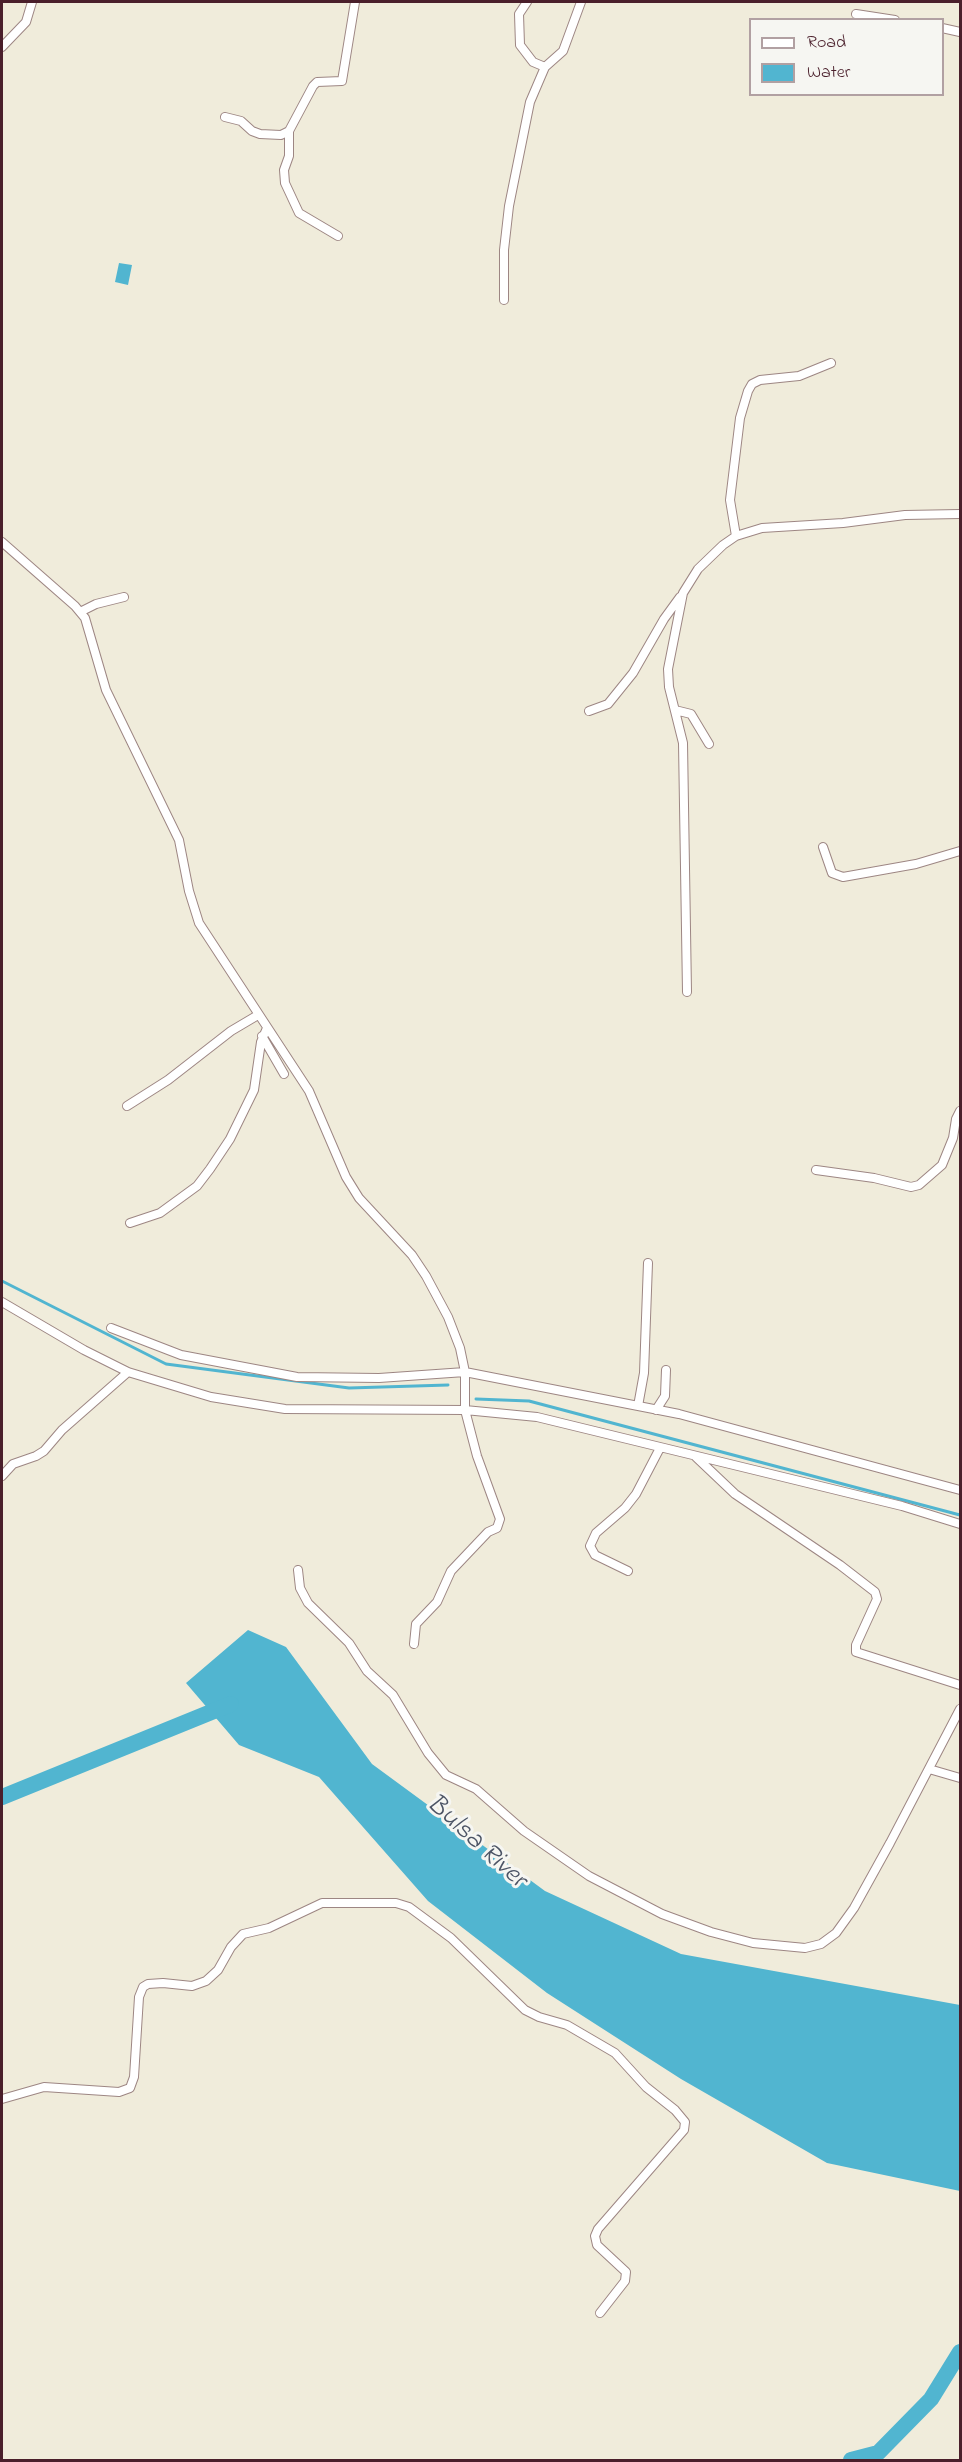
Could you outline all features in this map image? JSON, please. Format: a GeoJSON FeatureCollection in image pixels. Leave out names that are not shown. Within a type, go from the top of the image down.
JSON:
{"type":"FeatureCollection","features":[{"type":"Feature","properties":{"kind":"street"},"geometry":{"type":"LineString","coordinates":[[2,47],[26,22],[32,2]]}},
{"type":"Feature","properties":{"kind":"street"},"geometry":{"type":"LineString","coordinates":[[338,236],[304,218],[294,205],[284,178],[289,156],[289,131],[313,86],[317,82],[342,81],[355,2]]}},
{"type":"Feature","properties":{"kind":"street"},"geometry":{"type":"LineString","coordinates":[[527,2],[519,14],[520,45],[533,62],[545,67]]}},
{"type":"Feature","properties":{"kind":"street"},"geometry":{"type":"LineString","coordinates":[[504,300],[504,250],[510,196],[530,102],[545,67],[563,51],[581,2]]}},
{"type":"Feature","properties":{"kind":"street"},"geometry":{"type":"LineString","coordinates":[[856,14],[886,18]]}},
{"type":"Feature","properties":{"kind":"street"},"geometry":{"type":"LineString","coordinates":[[944,28],[960,32]]}},
{"type":"Feature","properties":{"kind":"street"},"geometry":{"type":"LineString","coordinates":[[225,117],[241,121],[252,131],[260,134],[281,135],[289,131]]}},
{"type":"Feature","properties":{"kind":"street"},"geometry":{"type":"LineString","coordinates":[[736,536],[730,500],[740,418],[748,391],[752,384],[760,380],[799,376],[831,363]]}},
{"type":"Feature","properties":{"kind":"street"},"geometry":{"type":"LineString","coordinates":[[589,711],[608,704],[633,673],[664,619],[708,559],[736,536],[762,528],[843,523],[905,515],[960,514]]}},
{"type":"Feature","properties":{"kind":"street"},"geometry":{"type":"LineString","coordinates":[[2,542],[80,612],[88,626],[106,690],[179,840],[189,891],[199,923],[309,1091],[346,1177],[359,1198],[412,1255],[426,1276],[448,1317],[460,1348],[465,1372],[465,1410],[477,1456],[500,1519],[497,1527],[488,1532],[451,1571],[436,1602],[416,1624],[414,1644]]}},
{"type":"Feature","properties":{"kind":"street"},"geometry":{"type":"LineString","coordinates":[[683,593],[668,669],[669,687],[683,743],[687,992]]}},
{"type":"Feature","properties":{"kind":"street"},"geometry":{"type":"LineString","coordinates":[[80,612],[96,604],[124,597]]}},
{"type":"Feature","properties":{"kind":"street"},"geometry":{"type":"LineString","coordinates":[[675,710],[691,714],[709,744]]}},
{"type":"Feature","properties":{"kind":"street"},"geometry":{"type":"LineString","coordinates":[[823,847],[832,873],[843,877],[916,864],[960,851]]}},
{"type":"Feature","properties":{"kind":"street"},"geometry":{"type":"LineString","coordinates":[[127,1106],[168,1080],[231,1031],[258,1015]]}},
{"type":"Feature","properties":{"kind":"street"},"geometry":{"type":"LineString","coordinates":[[130,1223],[160,1213],[196,1186],[210,1170],[230,1139],[254,1090],[262,1036],[267,1028]]}},
{"type":"Feature","properties":{"kind":"street"},"geometry":{"type":"LineString","coordinates":[[262,1036],[284,1074]]}},
{"type":"Feature","properties":{"kind":"street"},"geometry":{"type":"LineString","coordinates":[[816,1170],[874,1178],[911,1187],[919,1185],[942,1165],[954,1138],[956,1119],[960,1111]]}},
{"type":"Feature","properties":{"kind":"street"},"geometry":{"type":"LineString","coordinates":[[638,1406],[644,1373],[648,1263]]}},
{"type":"Feature","properties":{"kind":"street"},"geometry":{"type":"LineString","coordinates":[[2,1302],[84,1350],[128,1372],[189,1392],[275,1408],[465,1410],[537,1416],[902,1506],[960,1524]]}},
{"type":"Feature","properties":{"kind":"street"},"geometry":{"type":"LineString","coordinates":[[111,1328],[181,1355],[275,1374],[324,1379],[465,1372],[656,1410],[960,1490]]}},
{"type":"Feature","properties":{"kind":"street"},"geometry":{"type":"LineString","coordinates":[[656,1410],[665,1396],[666,1370]]}},
{"type":"Feature","properties":{"kind":"street"},"geometry":{"type":"LineString","coordinates":[[2,1476],[13,1464],[44,1451],[62,1430],[128,1372]]}},
{"type":"Feature","properties":{"kind":"street"},"geometry":{"type":"LineString","coordinates":[[628,1571],[595,1555],[591,1546],[596,1533],[625,1508],[636,1494],[660,1448]]}},
{"type":"Feature","properties":{"kind":"street"},"geometry":{"type":"LineString","coordinates":[[694,1456],[735,1494],[840,1564],[875,1592],[877,1599],[856,1645],[856,1652],[960,1685]]}},
{"type":"Feature","properties":{"kind":"street"},"geometry":{"type":"LineString","coordinates":[[298,1570],[300,1588],[308,1603],[349,1643],[367,1671],[393,1695],[428,1753],[447,1775],[476,1789],[524,1831],[589,1876],[646,1906],[711,1932],[753,1943],[791,1948],[813,1946],[830,1939],[854,1908],[960,1709]]}},
{"type":"Feature","properties":{"kind":"street"},"geometry":{"type":"LineString","coordinates":[[929,1769],[960,1778]]}},
{"type":"Feature","properties":{"kind":"street"},"geometry":{"type":"LineString","coordinates":[[2,2099],[44,2087],[98,2092],[119,2092],[130,2088],[136,2067],[139,1997],[143,1987],[148,1984],[163,1983],[192,1986],[206,1981],[218,1970],[231,1947],[243,1934],[269,1928],[322,1903],[396,1903],[409,1907],[444,1931],[525,2010],[538,2017],[567,2025],[615,2053],[646,2087],[675,2110],[685,2122],[684,2130],[598,2229],[595,2236],[597,2245],[626,2272],[625,2280],[600,2313]]}},
{"type":"Feature","properties":{"kind":"water"},"geometry":{"type":"Polygon","coordinates":[[[119,263],[132,265],[128,285],[115,282],[119,263]]]}},
{"type":"Feature","properties":{"kind":"water"},"geometry":{"type":"Polygon","coordinates":[[[248,1630],[286,1647],[372,1764],[545,1891],[681,1954],[960,2005],[960,2191],[827,2163],[681,2079],[547,1993],[428,1901],[319,1777],[239,1745],[186,1683],[248,1630]]]}},
{"type":"Feature","properties":{"kind":"waterway"},"geometry":{"type":"LineString","coordinates":[[2,1281],[166,1364],[349,1388],[448,1385]]}},
{"type":"Feature","properties":{"kind":"waterway"},"geometry":{"type":"LineString","coordinates":[[476,1399],[529,1401],[960,1515]]}},
{"type":"Feature","properties":{"kind":"waterway","name":"Bulsa River"},"geometry":{"type":"LineString","coordinates":[[2,1797],[231,1704]]}},
{"type":"Feature","properties":{"kind":"waterway"},"geometry":{"type":"LineString","coordinates":[[851,2460],[878,2453],[931,2399],[960,2352]]}}]}
